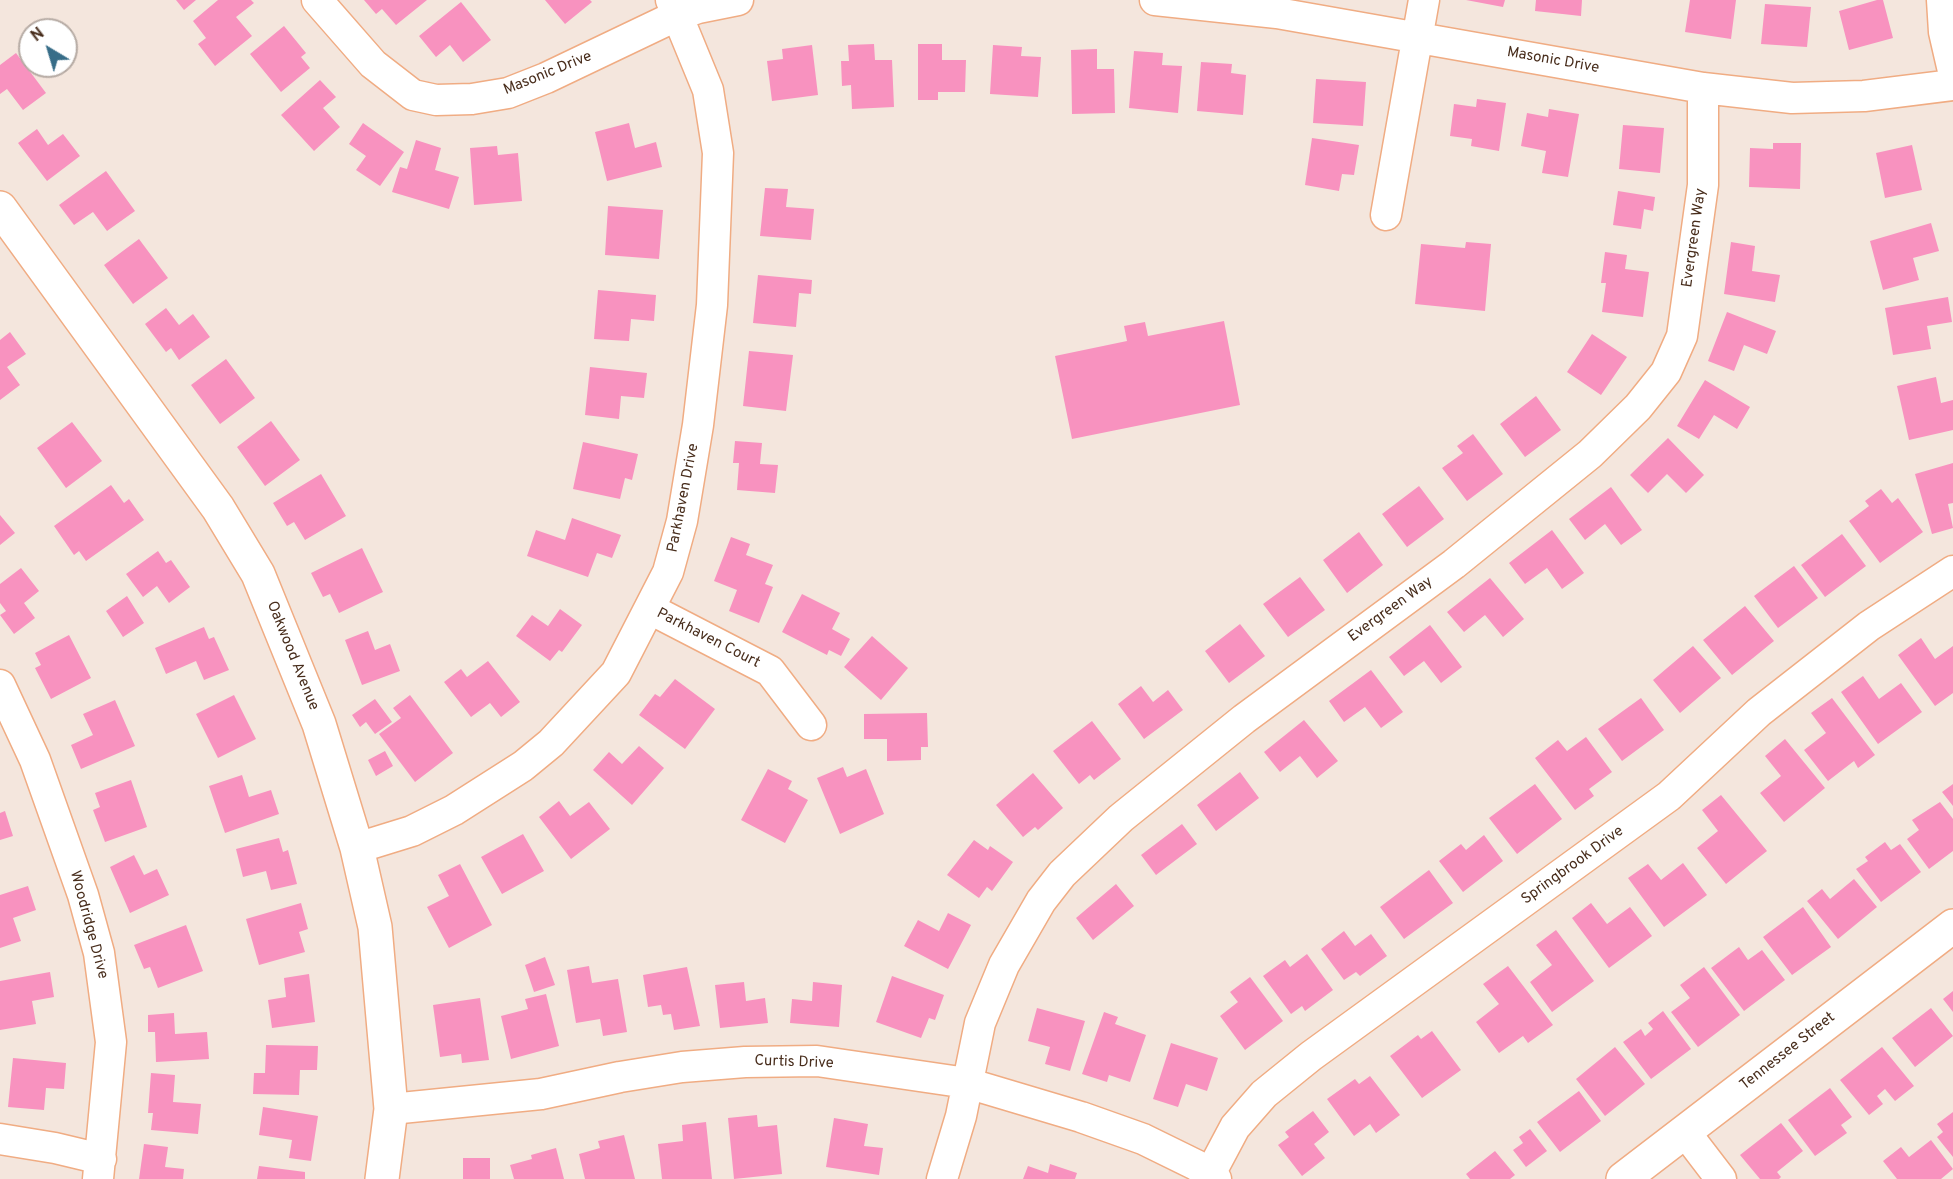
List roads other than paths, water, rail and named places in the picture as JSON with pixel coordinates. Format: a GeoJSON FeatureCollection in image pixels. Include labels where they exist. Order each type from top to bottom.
{"type":"FeatureCollection","features":[{"type":"Feature","properties":{"kind":"main road","name":"Oakwood Avenue"},"geometry":{"type":"LineString","coordinates":[[0,208],[219,508],[258,574],[319,724],[357,848],[375,927],[391,1109],[382,1179]]}},
{"type":"Feature","properties":{"kind":"main road","name":"Tennessee Street"},"geometry":{"type":"LineString","coordinates":[[1623,1179],[1953,926]]}},
{"type":"Feature","properties":{"kind":"street","name":"Masonic Drive"},"geometry":{"type":"LineString","coordinates":[[317,0],[373,64],[413,94],[436,100],[472,99],[508,93],[546,78],[675,8],[698,8],[738,0]]}},
{"type":"Feature","properties":{"kind":"street","name":"Masonic Drive"},"geometry":{"type":"LineString","coordinates":[[1155,0],[1277,13],[1704,88],[1792,98],[1864,96],[1953,85]]}},
{"type":"Feature","properties":{"kind":"street"},"geometry":{"type":"LineString","coordinates":[[1386,215],[1424,0]]}},
{"type":"Feature","properties":{"kind":"street"},"geometry":{"type":"LineString","coordinates":[[1942,0],[1944,32],[1953,71]]}},
{"type":"Feature","properties":{"kind":"street","name":"Parkhaven Drive"},"geometry":{"type":"LineString","coordinates":[[357,848],[412,831],[453,810],[523,766],[551,743],[616,673],[668,572],[682,521],[700,404],[717,233],[718,153],[708,90],[675,8]]}},
{"type":"Feature","properties":{"kind":"street","name":"Evergreen Way"},"geometry":{"type":"LineString","coordinates":[[942,1179],[980,1023],[1004,965],[1041,901],[1062,874],[1121,818],[1244,719],[1454,564],[1590,454],[1638,407],[1666,372],[1682,336],[1703,185],[1704,88]]}},
{"type":"Feature","properties":{"kind":"street","name":"Springbrook Drive"},"geometry":{"type":"LineString","coordinates":[[1213,1177],[1235,1127],[1264,1094],[1311,1056],[1669,796],[1759,712],[1869,626],[1953,571]]}},
{"type":"Feature","properties":{"kind":"street","name":"Parkhaven Court"},"geometry":{"type":"LineString","coordinates":[[650,609],[770,671],[811,725]]}},
{"type":"Feature","properties":{"kind":"street","name":"Woodridge Drive"},"geometry":{"type":"LineString","coordinates":[[0,685],[35,760],[82,895],[99,953],[111,1042],[99,1169]]}},
{"type":"Feature","properties":{"kind":"street","name":"Curtis Drive"},"geometry":{"type":"LineString","coordinates":[[391,1109],[541,1094],[682,1067],[745,1062],[817,1061],[967,1083],[1081,1117],[1143,1139],[1196,1165],[1213,1177]]}},
{"type":"Feature","properties":{"kind":"street"},"geometry":{"type":"LineString","coordinates":[[1685,1132],[1721,1179]]}},
{"type":"Feature","properties":{"kind":"street"},"geometry":{"type":"LineString","coordinates":[[0,1139],[55,1148],[99,1169]]}}]}
